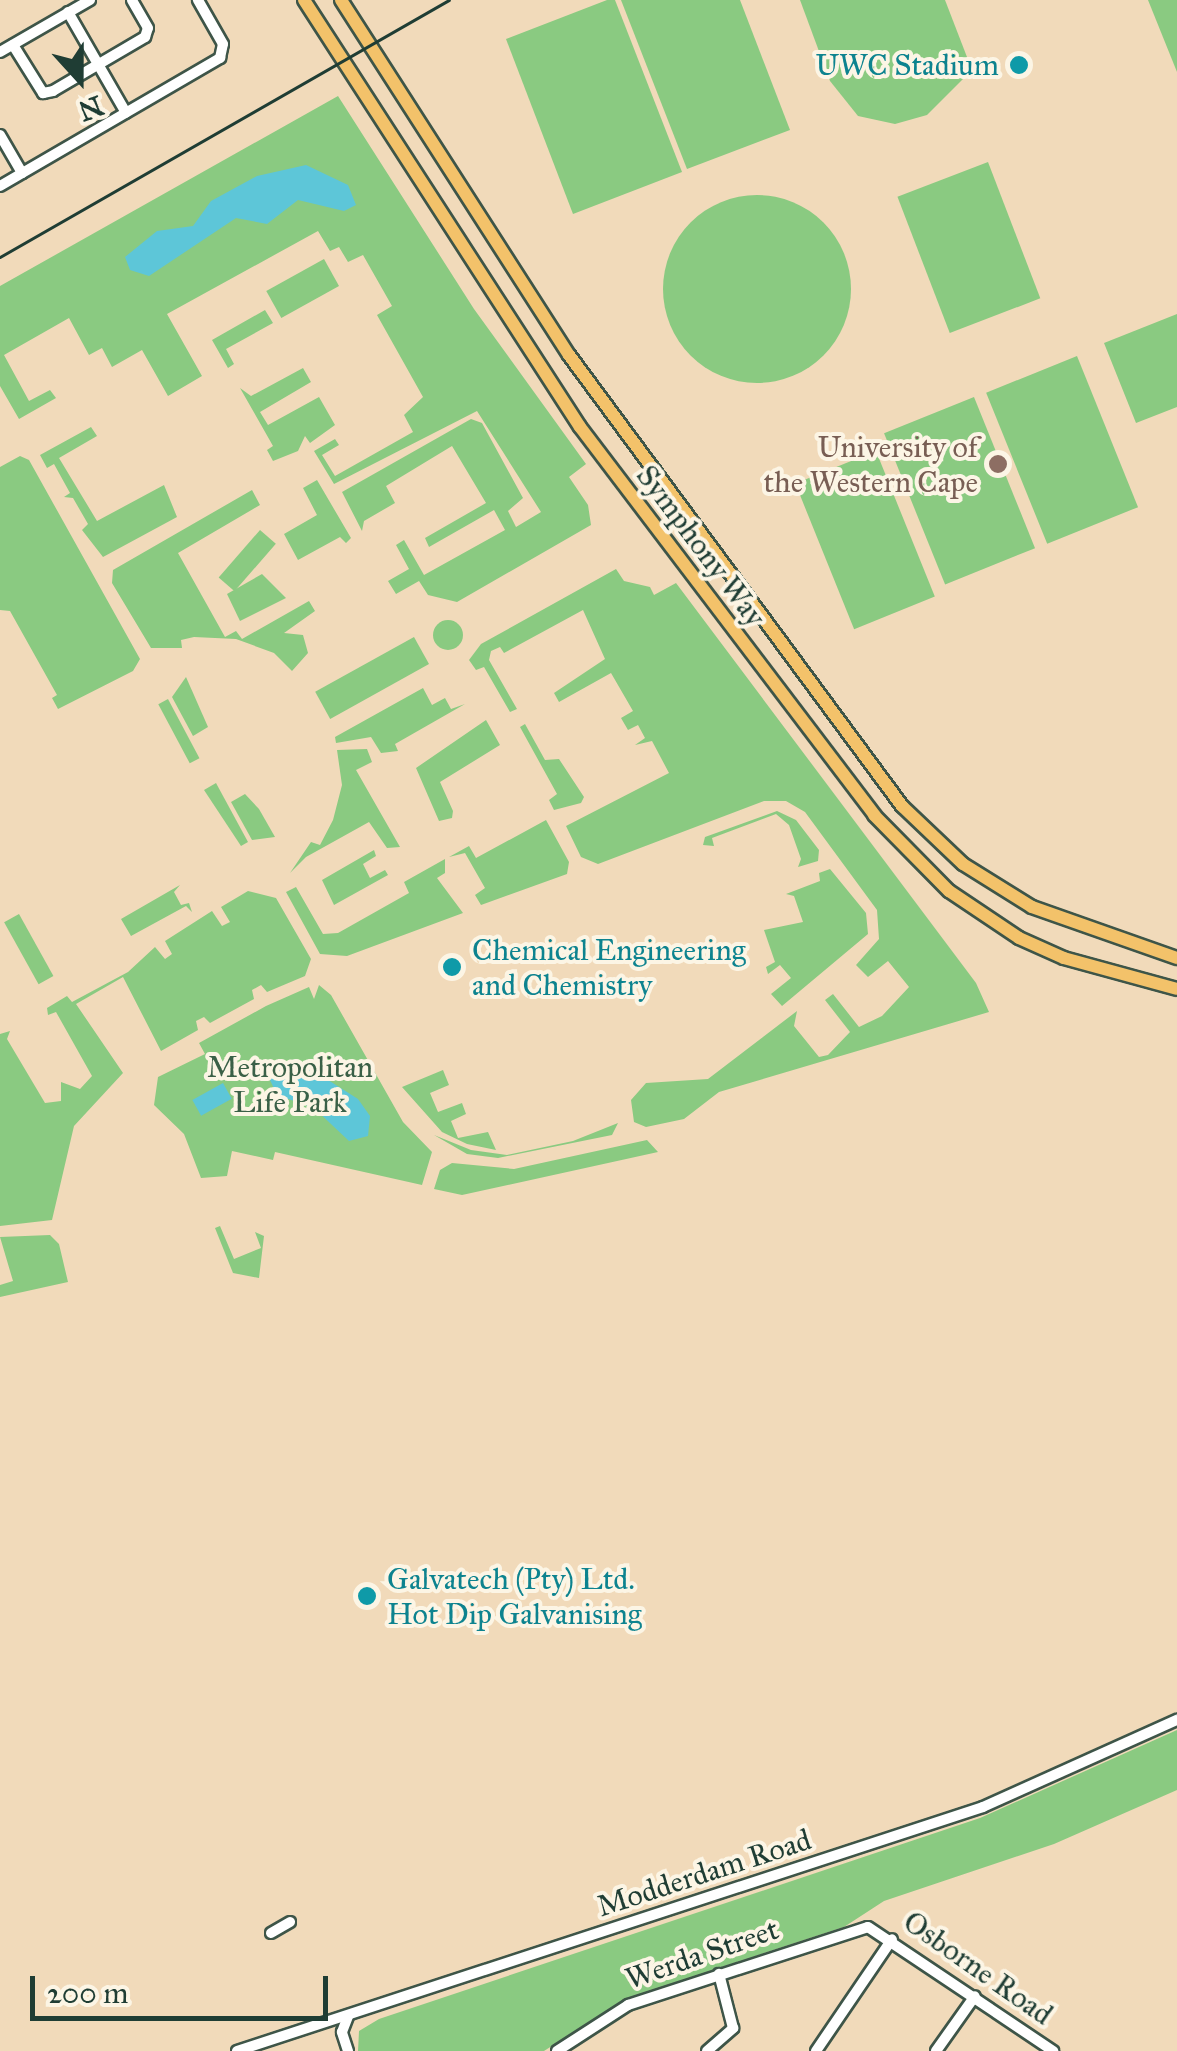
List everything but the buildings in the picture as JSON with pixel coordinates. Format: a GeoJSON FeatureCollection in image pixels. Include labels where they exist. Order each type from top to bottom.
{"type":"FeatureCollection","features":[{"type":"Feature","properties":{"kind":"main road","name":"Symphony Way"},"geometry":{"type":"LineString","coordinates":[[304,0],[571,415],[874,815],[949,890],[1019,938],[1064,958],[1177,989]]}},
{"type":"Feature","properties":{"kind":"main road","name":"Symphony Way"},"geometry":{"type":"LineString","coordinates":[[341,0],[569,355],[902,806],[964,864],[1032,907],[1177,958]]}},
{"type":"Feature","properties":{"kind":"street"},"geometry":{"type":"LineString","coordinates":[[0,52],[90,0]]}},
{"type":"Feature","properties":{"kind":"street"},"geometry":{"type":"LineString","coordinates":[[13,44],[43,93],[148,32],[132,0]]}},
{"type":"Feature","properties":{"kind":"street"},"geometry":{"type":"LineString","coordinates":[[0,186],[222,55],[224,44],[198,0]]}},
{"type":"Feature","properties":{"kind":"street"},"geometry":{"type":"LineString","coordinates":[[68,12],[126,113]]}},
{"type":"Feature","properties":{"kind":"street"},"geometry":{"type":"LineString","coordinates":[[0,135],[22,173]]}},
{"type":"Feature","properties":{"kind":"street","name":"Modderdam Road"},"geometry":{"type":"LineString","coordinates":[[237,2051],[983,1807],[1177,1720]]}},
{"type":"Feature","properties":{"kind":"street"},"geometry":{"type":"LineString","coordinates":[[271,1933],[290,1922]]}},
{"type":"Feature","properties":{"kind":"street","name":"Osborne Road"},"geometry":{"type":"LineString","coordinates":[[874,1927],[1053,2051]]}},
{"type":"Feature","properties":{"kind":"street","name":"Werda Street"},"geometry":{"type":"LineString","coordinates":[[557,2051],[628,2005],[874,1927]]}},
{"type":"Feature","properties":{"kind":"street"},"geometry":{"type":"LineString","coordinates":[[816,2051],[892,1940]]}},
{"type":"Feature","properties":{"kind":"street"},"geometry":{"type":"LineString","coordinates":[[707,2051],[733,2028],[719,1974]]}},
{"type":"Feature","properties":{"kind":"street"},"geometry":{"type":"LineString","coordinates":[[936,2051],[975,1996]]}},
{"type":"Feature","properties":{"kind":"street"},"geometry":{"type":"LineString","coordinates":[[348,2016],[342,2032],[348,2051]]}},
{"type":"Feature","properties":{"kind":"street"},"geometry":{"type":"LineString","coordinates":[[327,2023],[342,2032]]}},
{"type":"Feature","properties":{"kind":"green space"},"geometry":{"type":"Polygon","coordinates":[[[615,0],[682,172],[573,214],[506,39],[615,0]]]}},
{"type":"Feature","properties":{"kind":"green space"},"geometry":{"type":"Polygon","coordinates":[[[621,0],[740,0],[790,130],[687,169],[621,0]]]}},
{"type":"Feature","properties":{"kind":"green space"},"geometry":{"type":"Polygon","coordinates":[[[800,0],[945,0],[972,70],[927,115],[895,124],[858,116],[830,81],[800,0]]]}},
{"type":"Feature","properties":{"kind":"green space"},"geometry":{"type":"Polygon","coordinates":[[[1148,0],[1177,0],[1177,72],[1148,0]]]}},
{"type":"Feature","properties":{"kind":"green space"},"geometry":{"type":"Polygon","coordinates":[[[338,96],[474,309],[586,464],[569,477],[588,505],[591,525],[457,602],[428,595],[419,581],[396,594],[388,581],[409,569],[396,545],[404,540],[424,575],[505,530],[494,510],[429,547],[425,538],[486,503],[452,446],[386,486],[395,503],[364,521],[362,531],[342,492],[471,419],[482,423],[523,498],[508,511],[516,527],[541,512],[477,411],[334,484],[314,451],[335,439],[339,445],[322,455],[335,476],[413,432],[404,415],[423,397],[377,315],[392,306],[363,255],[348,262],[339,247],[330,251],[318,231],[167,314],[202,376],[168,396],[142,350],[112,367],[102,348],[89,355],[69,318],[4,355],[29,401],[50,390],[56,398],[19,419],[0,386],[0,286],[338,96]]]}},
{"type":"Feature","properties":{"kind":"green space"},"geometry":{"type":"Polygon","coordinates":[[[988,162],[1040,298],[950,333],[897,197],[988,162]]]}},
{"type":"Feature","properties":{"kind":"green space"},"geometry":{"type":"Polygon","coordinates":[[[757,195],[793,202],[824,222],[844,253],[851,289],[844,325],[824,356],[793,376],[757,383],[721,376],[690,356],[670,325],[663,289],[670,253],[690,222],[721,202],[757,195]]]}},
{"type":"Feature","properties":{"kind":"green space"},"geometry":{"type":"Polygon","coordinates":[[[324,259],[339,286],[281,318],[266,291],[324,259]]]}},
{"type":"Feature","properties":{"kind":"green space"},"geometry":{"type":"Polygon","coordinates":[[[265,310],[273,323],[226,349],[234,364],[228,368],[212,340],[265,310]]]}},
{"type":"Feature","properties":{"kind":"green space"},"geometry":{"type":"Polygon","coordinates":[[[1177,314],[1177,407],[1136,423],[1104,343],[1177,314]]]}},
{"type":"Feature","properties":{"kind":"green space"},"geometry":{"type":"Polygon","coordinates":[[[1077,356],[1138,507],[1047,544],[986,393],[1077,356]]]}},
{"type":"Feature","properties":{"kind":"green space"},"geometry":{"type":"Polygon","coordinates":[[[303,368],[311,382],[260,412],[268,425],[319,397],[335,425],[310,443],[305,436],[298,451],[273,461],[267,450],[273,446],[240,388],[251,396],[303,368]]]}},
{"type":"Feature","properties":{"kind":"green space"},"geometry":{"type":"Polygon","coordinates":[[[974,397],[1035,548],[945,584],[884,433],[974,397]]]}},
{"type":"Feature","properties":{"kind":"green space"},"geometry":{"type":"Polygon","coordinates":[[[91,427],[97,436],[59,458],[97,521],[164,485],[177,517],[103,557],[82,530],[88,524],[73,498],[64,497],[70,493],[54,464],[47,468],[40,455],[91,427]]]}},
{"type":"Feature","properties":{"kind":"green space"},"geometry":{"type":"Polygon","coordinates":[[[876,451],[935,597],[854,629],[795,484],[876,451]]]}},
{"type":"Feature","properties":{"kind":"green space"},"geometry":{"type":"Polygon","coordinates":[[[20,456],[29,460],[140,659],[133,671],[58,709],[52,698],[57,695],[10,611],[0,610],[0,467],[20,456]]]}},
{"type":"Feature","properties":{"kind":"green space"},"geometry":{"type":"Polygon","coordinates":[[[317,480],[351,538],[346,543],[340,537],[298,560],[284,534],[317,515],[303,488],[317,480]]]}},
{"type":"Feature","properties":{"kind":"green space"},"geometry":{"type":"Polygon","coordinates":[[[252,490],[260,505],[178,553],[225,637],[236,631],[242,639],[309,601],[315,611],[284,633],[303,635],[308,653],[292,671],[274,653],[236,639],[194,637],[181,640],[182,648],[151,648],[112,583],[113,570],[252,490]]]}},
{"type":"Feature","properties":{"kind":"green space"},"geometry":{"type":"Polygon","coordinates":[[[260,530],[276,544],[235,591],[219,578],[260,530]]]}},
{"type":"Feature","properties":{"kind":"green space"},"geometry":{"type":"Polygon","coordinates":[[[616,569],[624,581],[650,587],[654,595],[676,583],[976,983],[989,1012],[719,1092],[684,1119],[646,1127],[634,1122],[631,1100],[646,1083],[708,1079],[797,1011],[794,1026],[819,1057],[828,1055],[850,1032],[825,1000],[833,994],[859,1027],[882,1016],[909,987],[888,961],[868,977],[856,965],[879,939],[877,910],[805,812],[786,801],[764,801],[598,864],[581,857],[566,826],[669,773],[652,741],[635,745],[645,738],[638,725],[628,730],[621,718],[633,711],[611,673],[559,702],[554,693],[605,659],[583,610],[504,653],[500,647],[491,651],[489,660],[517,709],[510,712],[484,667],[476,670],[469,660],[481,644],[616,569]]]}},
{"type":"Feature","properties":{"kind":"green space"},"geometry":{"type":"Polygon","coordinates":[[[262,574],[286,598],[240,621],[227,594],[262,574]]]}},
{"type":"Feature","properties":{"kind":"green space"},"geometry":{"type":"Polygon","coordinates":[[[448,620],[459,624],[463,635],[459,646],[448,650],[437,646],[433,635],[437,624],[448,620]]]}},
{"type":"Feature","properties":{"kind":"green space"},"geometry":{"type":"Polygon","coordinates":[[[414,637],[429,664],[330,719],[315,692],[414,637]]]}},
{"type":"Feature","properties":{"kind":"green space"},"geometry":{"type":"Polygon","coordinates":[[[186,677],[208,727],[193,736],[172,697],[186,677]]]}},
{"type":"Feature","properties":{"kind":"green space"},"geometry":{"type":"Polygon","coordinates":[[[423,688],[432,705],[445,698],[451,709],[465,704],[395,744],[398,751],[381,753],[371,737],[336,743],[335,737],[423,688]]]}},
{"type":"Feature","properties":{"kind":"green space"},"geometry":{"type":"Polygon","coordinates":[[[168,699],[199,758],[190,763],[158,704],[168,699]]]}},
{"type":"Feature","properties":{"kind":"green space"},"geometry":{"type":"Polygon","coordinates":[[[486,720],[500,745],[440,782],[453,811],[452,818],[439,821],[416,768],[486,720]]]}},
{"type":"Feature","properties":{"kind":"green space"},"geometry":{"type":"Polygon","coordinates":[[[525,724],[545,760],[559,759],[584,797],[581,803],[554,810],[549,800],[557,794],[520,727],[525,724]]]}},
{"type":"Feature","properties":{"kind":"green space"},"geometry":{"type":"Polygon","coordinates":[[[367,749],[372,762],[356,770],[400,847],[387,848],[369,822],[306,857],[290,873],[311,842],[320,845],[333,820],[342,785],[337,750],[367,749]]]}},
{"type":"Feature","properties":{"kind":"green space"},"geometry":{"type":"Polygon","coordinates":[[[216,783],[248,842],[241,846],[204,790],[216,783]]]}},
{"type":"Feature","properties":{"kind":"green space"},"geometry":{"type":"Polygon","coordinates":[[[245,794],[275,837],[252,840],[231,802],[245,794]]]}},
{"type":"Feature","properties":{"kind":"green space"},"geometry":{"type":"Polygon","coordinates":[[[777,811],[796,820],[819,850],[818,861],[798,867],[801,859],[789,825],[776,814],[712,838],[714,846],[703,845],[705,837],[777,811]]]}},
{"type":"Feature","properties":{"kind":"green space"},"geometry":{"type":"Polygon","coordinates":[[[546,820],[569,862],[567,874],[481,905],[475,895],[485,888],[465,853],[449,857],[469,846],[476,858],[546,820]]]}},
{"type":"Feature","properties":{"kind":"green space"},"geometry":{"type":"Polygon","coordinates":[[[374,850],[376,856],[363,864],[370,878],[385,870],[388,875],[334,905],[322,880],[374,850]]]}},
{"type":"Feature","properties":{"kind":"green space"},"geometry":{"type":"Polygon","coordinates":[[[445,859],[445,873],[437,878],[463,913],[347,956],[320,954],[286,892],[296,887],[323,934],[338,933],[409,893],[404,882],[445,859]]]}},
{"type":"Feature","properties":{"kind":"green space"},"geometry":{"type":"Polygon","coordinates":[[[830,869],[866,913],[868,934],[782,1006],[771,994],[791,978],[780,965],[768,974],[766,967],[775,962],[764,930],[803,922],[794,896],[786,894],[820,881],[819,873],[830,869]]]}},
{"type":"Feature","properties":{"kind":"green space"},"geometry":{"type":"Polygon","coordinates":[[[180,885],[174,892],[181,905],[189,903],[192,912],[186,906],[131,936],[121,919],[180,885]]]}},
{"type":"Feature","properties":{"kind":"green space"},"geometry":{"type":"Polygon","coordinates":[[[248,891],[276,898],[311,959],[305,976],[267,992],[261,985],[252,990],[254,999],[210,1023],[204,1017],[196,1021],[198,1030],[161,1051],[123,977],[76,1004],[123,1073],[74,1126],[52,1220],[0,1226],[0,1034],[10,1031],[7,1039],[45,1103],[61,1101],[61,1082],[80,1089],[92,1076],[56,1012],[48,1015],[47,1008],[67,996],[72,1002],[128,972],[155,947],[165,959],[172,954],[165,941],[212,911],[222,926],[230,922],[221,907],[248,891]]]}},
{"type":"Feature","properties":{"kind":"green space"},"geometry":{"type":"Polygon","coordinates":[[[19,914],[53,976],[39,984],[4,922],[19,914]]]}},
{"type":"Feature","properties":{"kind":"green space","name":"Metropolitan Life Park"},"geometry":{"type":"Polygon","coordinates":[[[319,985],[331,995],[403,1122],[432,1152],[422,1185],[275,1152],[273,1160],[232,1151],[227,1176],[201,1178],[184,1134],[154,1105],[158,1077],[205,1054],[199,1043],[266,1006],[309,987],[314,999],[319,985]]]}},
{"type":"Feature","properties":{"kind":"green space"},"geometry":{"type":"Polygon","coordinates":[[[443,1070],[449,1085],[430,1093],[438,1112],[462,1103],[466,1114],[451,1121],[458,1138],[488,1132],[496,1150],[467,1144],[442,1132],[402,1087],[443,1070]]]}},
{"type":"Feature","properties":{"kind":"green space"},"geometry":{"type":"Polygon","coordinates":[[[618,1123],[612,1135],[498,1158],[467,1154],[434,1135],[471,1150],[507,1155],[573,1141],[618,1123]]]}},
{"type":"Feature","properties":{"kind":"green space"},"geometry":{"type":"Polygon","coordinates":[[[647,1140],[658,1152],[462,1195],[434,1189],[440,1170],[452,1163],[514,1169],[647,1140]]]}},
{"type":"Feature","properties":{"kind":"green space"},"geometry":{"type":"Polygon","coordinates":[[[220,1226],[234,1259],[261,1248],[255,1232],[264,1236],[259,1278],[233,1273],[215,1228],[220,1226]]]}},
{"type":"Feature","properties":{"kind":"green space"},"geometry":{"type":"Polygon","coordinates":[[[50,1235],[59,1244],[68,1282],[0,1297],[0,1285],[13,1281],[0,1237],[50,1235]]]}},
{"type":"Feature","properties":{"kind":"green space"},"geometry":{"type":"Polygon","coordinates":[[[1177,1730],[1177,1790],[1054,1844],[884,1901],[844,1927],[627,1998],[544,2051],[358,2051],[359,2031],[379,2019],[980,1818],[1177,1730]]]}},
{"type":"Feature","properties":{"kind":"water"},"geometry":{"type":"Polygon","coordinates":[[[306,165],[348,185],[356,205],[344,211],[298,200],[267,224],[236,218],[149,276],[130,270],[125,257],[157,231],[193,226],[211,201],[257,176],[306,165]]]}},
{"type":"Feature","properties":{"kind":"water"},"geometry":{"type":"Polygon","coordinates":[[[295,1059],[358,1099],[370,1116],[368,1136],[349,1141],[314,1108],[277,1095],[270,1080],[275,1070],[295,1059]]]}},
{"type":"Feature","properties":{"kind":"water"},"geometry":{"type":"Polygon","coordinates":[[[223,1083],[232,1099],[201,1116],[192,1100],[223,1083]]]}},
{"type":"Feature","properties":{"kind":"railway"},"geometry":{"type":"LineString","coordinates":[[0,257],[449,0]]}},
{"type":"Feature","properties":{"kind":"place","name":"UWC Stadium"},"geometry":{"type":"Point","coordinates":[1019,65]}},
{"type":"Feature","properties":{"kind":"place","name":"University of the Western Cape"},"geometry":{"type":"Point","coordinates":[998,464]}},
{"type":"Feature","properties":{"kind":"place","name":"Chemical Engineering and Chemistry"},"geometry":{"type":"Point","coordinates":[452,967]}},
{"type":"Feature","properties":{"kind":"place","name":"Galvatech (Pty) Ltd. Hot Dip Galvanising"},"geometry":{"type":"Point","coordinates":[367,1596]}}]}
